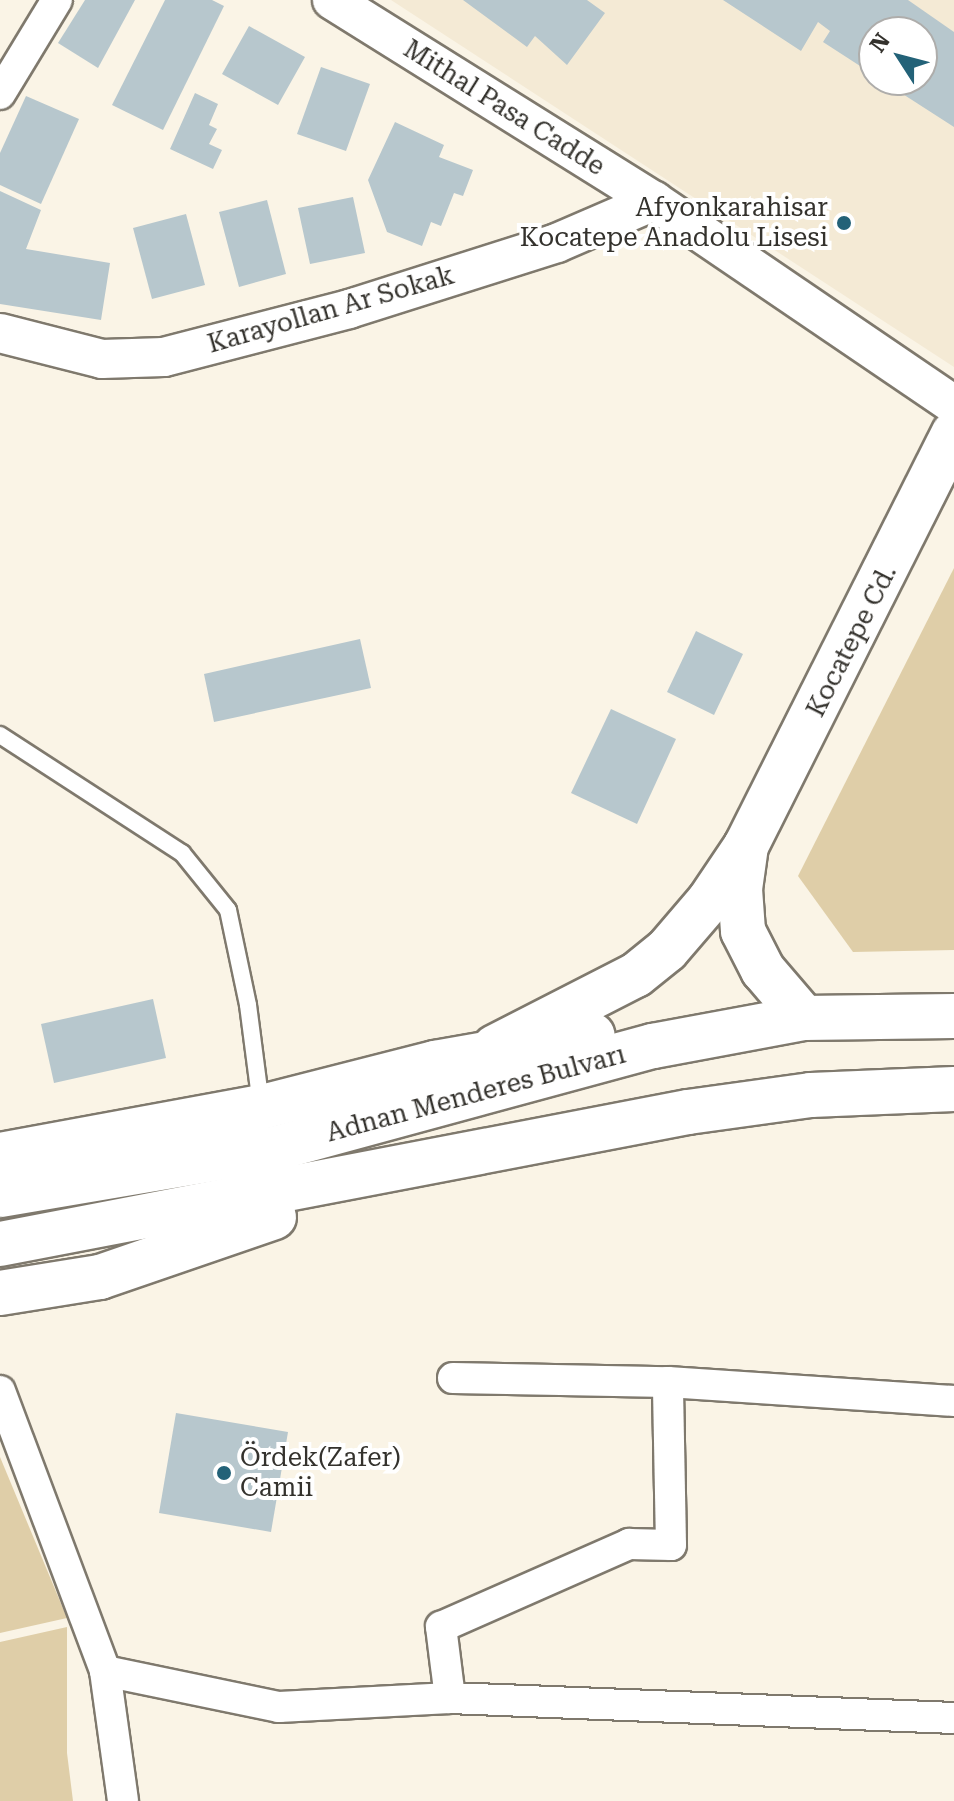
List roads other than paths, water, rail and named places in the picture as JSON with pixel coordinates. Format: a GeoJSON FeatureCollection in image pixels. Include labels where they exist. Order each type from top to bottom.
{"type":"FeatureCollection","features":[{"type":"Feature","properties":{"kind":"main road","name":"Kocatepe Cd."},"geometry":{"type":"LineString","coordinates":[[480,1055],[636,975],[700,911],[746,846],[954,433]]}},
{"type":"Feature","properties":{"kind":"main road","name":"Kocatepe Cd."},"geometry":{"type":"LineString","coordinates":[[746,846],[740,889],[743,931],[763,970],[804,1018]]}},
{"type":"Feature","properties":{"kind":"main road","name":"Adnan Menderes Bulvarı"},"geometry":{"type":"LineString","coordinates":[[0,1195],[277,1148],[653,1046],[804,1018],[954,1016]]}},
{"type":"Feature","properties":{"kind":"main road"},"geometry":{"type":"LineString","coordinates":[[0,1155],[262,1107],[480,1055],[662,1022],[717,1035]]}},
{"type":"Feature","properties":{"kind":"main road","name":"Adnan Menderes Bulvarı"},"geometry":{"type":"LineString","coordinates":[[0,1244],[416,1168],[688,1112],[811,1095],[954,1089]]}},
{"type":"Feature","properties":{"kind":"main road"},"geometry":{"type":"LineString","coordinates":[[0,1293],[100,1277],[416,1168]]}},
{"type":"Feature","properties":{"kind":"street"},"geometry":{"type":"LineString","coordinates":[[0,94],[57,0]]}},
{"type":"Feature","properties":{"kind":"street","name":"Mithal Pasa Cadde"},"geometry":{"type":"LineString","coordinates":[[332,0],[654,201],[954,405]]}},
{"type":"Feature","properties":{"kind":"street","name":"Karayollan Ar Sokak"},"geometry":{"type":"LineString","coordinates":[[0,333],[102,359],[164,357],[408,290],[557,243],[654,201]]}},
{"type":"Feature","properties":{"kind":"street"},"geometry":{"type":"LineString","coordinates":[[453,1378],[668,1382],[954,1401]]}},
{"type":"Feature","properties":{"kind":"street"},"geometry":{"type":"LineString","coordinates":[[450,1698],[441,1627],[629,1544],[671,1545],[668,1382]]}},
{"type":"Feature","properties":{"kind":"street"},"geometry":{"type":"LineString","coordinates":[[0,1391],[105,1671],[123,1801]]}},
{"type":"Feature","properties":{"kind":"street"},"geometry":{"type":"LineString","coordinates":[[105,1671],[279,1707],[450,1698],[954,1718]]}},
{"type":"Feature","properties":{"kind":"lane"},"geometry":{"type":"LineString","coordinates":[[0,735],[182,853],[228,910],[248,1005],[262,1107]]}},
{"type":"Feature","properties":{"kind":"place","name":"Afyonkarahisar Kocatepe Anadolu Lisesi"},"geometry":{"type":"Point","coordinates":[844,223]}},
{"type":"Feature","properties":{"kind":"place","name":"Ördek(Zafer) Camii"},"geometry":{"type":"Point","coordinates":[224,1473]}}]}
